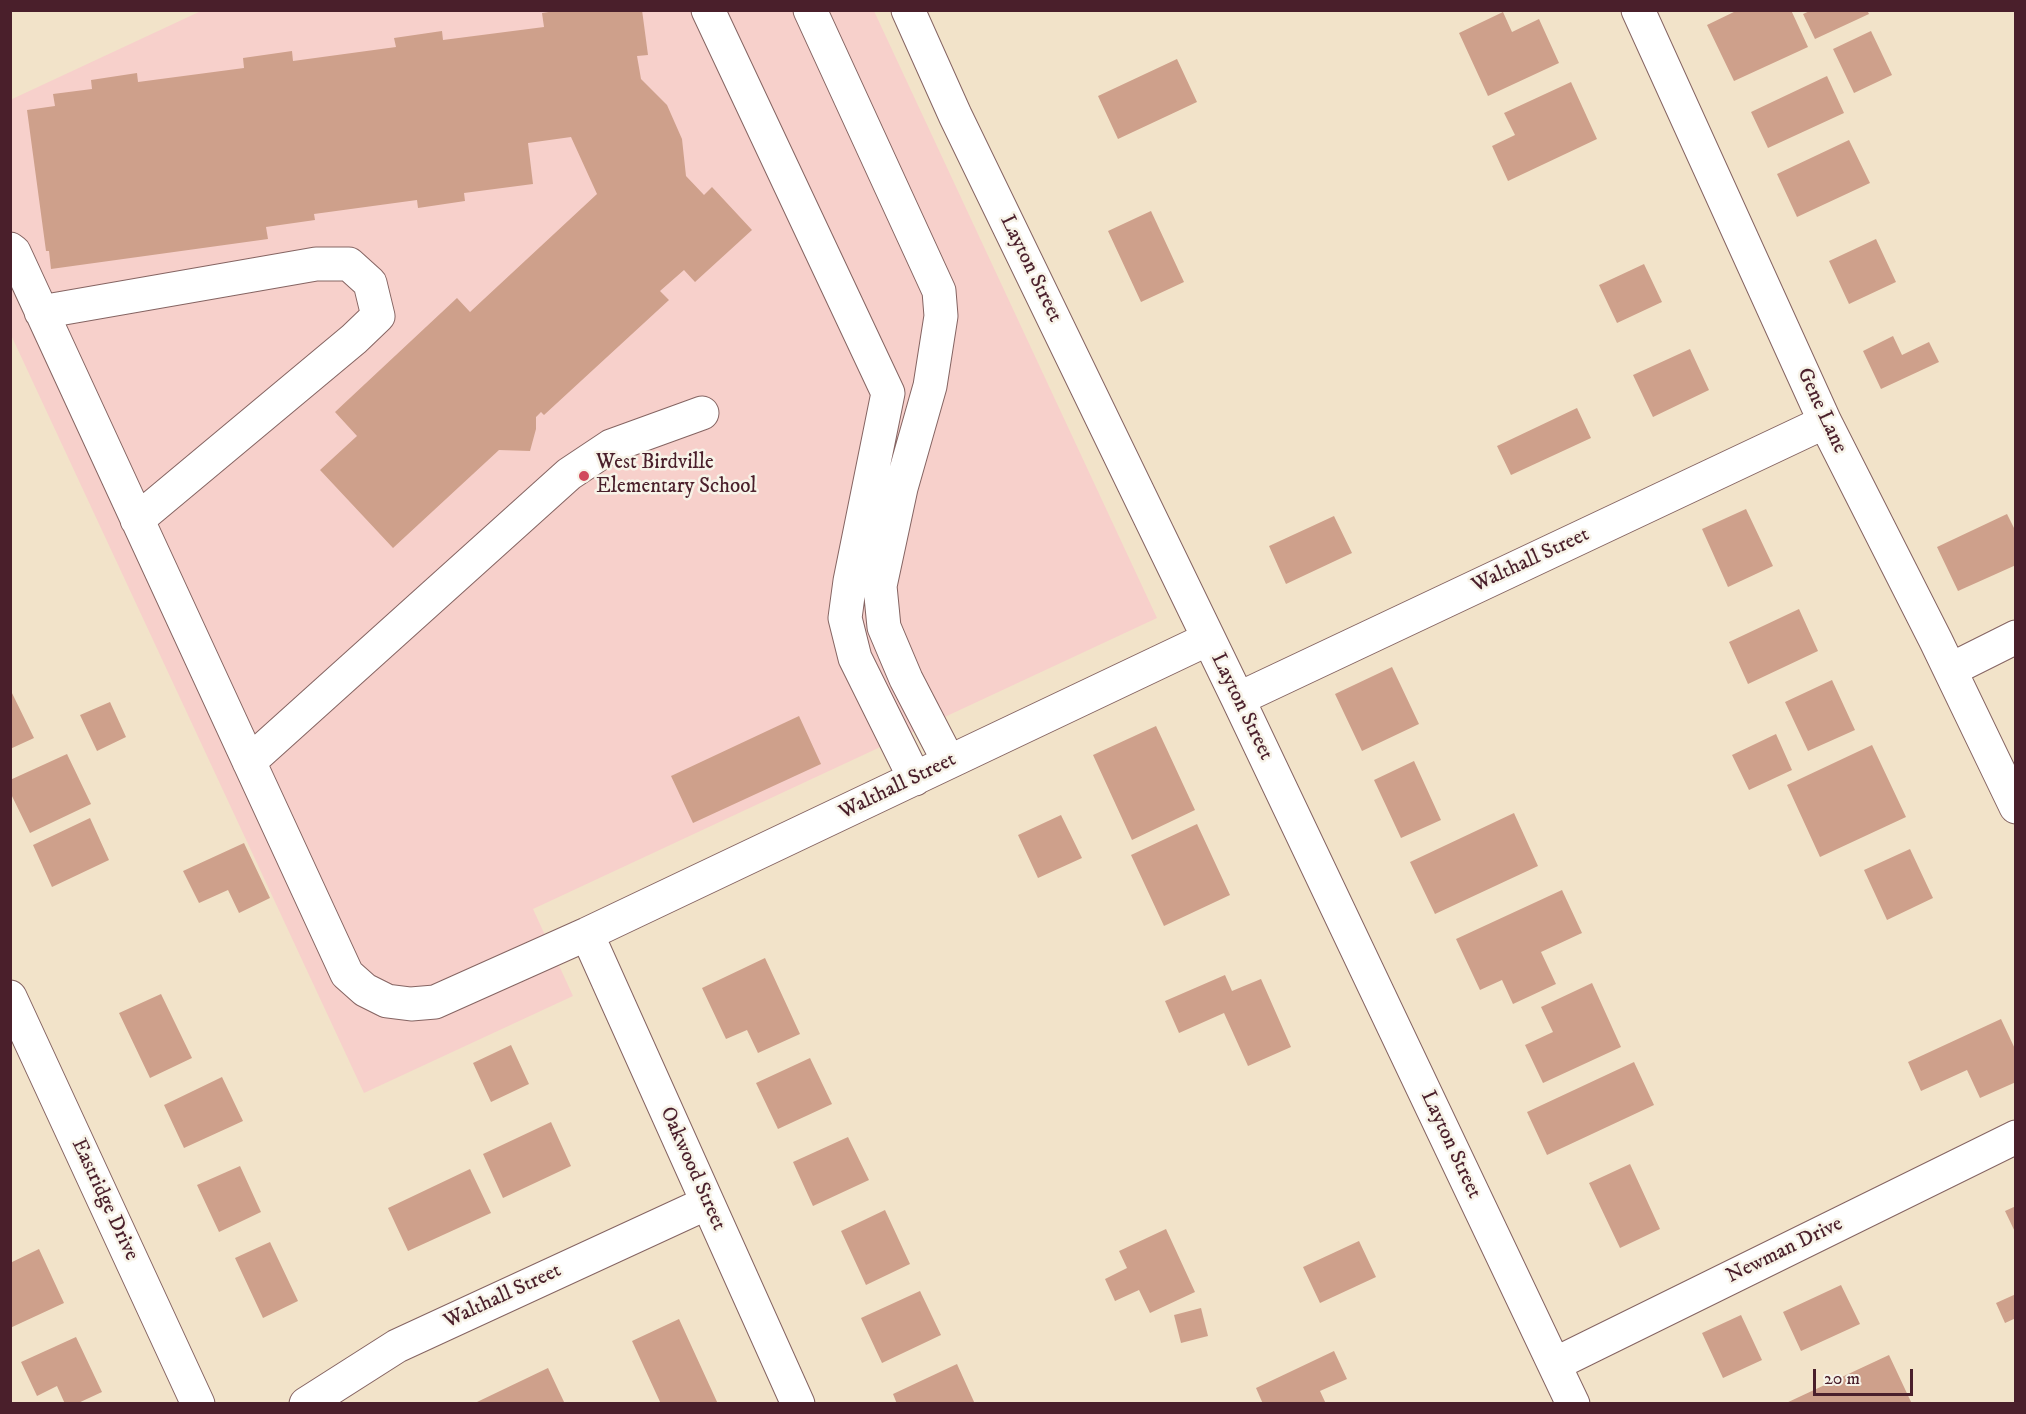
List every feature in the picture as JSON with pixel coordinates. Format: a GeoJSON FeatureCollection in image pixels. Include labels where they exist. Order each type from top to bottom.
{"type":"FeatureCollection","features":[{"type":"Feature","properties":{"kind":"street"},"geometry":{"type":"LineString","coordinates":[[708,10],[888,393],[850,581],[845,618],[855,658],[915,779]]}},
{"type":"Feature","properties":{"kind":"street"},"geometry":{"type":"LineString","coordinates":[[810,10],[939,291],[941,315],[930,386],[901,488],[880,586],[884,627],[906,679],[949,762]]}},
{"type":"Feature","properties":{"kind":"street","name":"Layton Street"},"geometry":{"type":"LineString","coordinates":[[908,10],[955,115],[1238,699],[1573,1404]]}},
{"type":"Feature","properties":{"kind":"street","name":"Gene Lane"},"geometry":{"type":"LineString","coordinates":[[1638,10],[1825,422],[2016,807]]}},
{"type":"Feature","properties":{"kind":"street","name":"Walthall Street"},"geometry":{"type":"LineString","coordinates":[[10,249],[14,252],[347,974],[365,990],[387,1001],[411,1004],[435,1002],[587,934],[1208,639]]}},
{"type":"Feature","properties":{"kind":"street"},"geometry":{"type":"LineString","coordinates":[[41,312],[316,264],[349,264],[370,283],[378,316],[354,339],[138,520]]}},
{"type":"Feature","properties":{"kind":"street"},"geometry":{"type":"LineString","coordinates":[[249,762],[568,474],[611,446],[702,413]]}},
{"type":"Feature","properties":{"kind":"street","name":"Walthall Street"},"geometry":{"type":"LineString","coordinates":[[1238,699],[1825,422]]}},
{"type":"Feature","properties":{"kind":"street"},"geometry":{"type":"LineString","coordinates":[[1950,670],[2016,637]]}},
{"type":"Feature","properties":{"kind":"street","name":"Oakwood Street"},"geometry":{"type":"LineString","coordinates":[[587,934],[798,1404]]}},
{"type":"Feature","properties":{"kind":"street","name":"Eastridge Drive"},"geometry":{"type":"LineString","coordinates":[[10,997],[198,1404]]}},
{"type":"Feature","properties":{"kind":"street","name":"Newman Drive"},"geometry":{"type":"LineString","coordinates":[[1555,1364],[2016,1137]]}},
{"type":"Feature","properties":{"kind":"street","name":"Walthall Street"},"geometry":{"type":"LineString","coordinates":[[306,1404],[397,1346],[707,1203]]}},
{"type":"Feature","properties":{"kind":"shaded area","name":"West Birdville Elementary School"},"geometry":{"type":"Polygon","coordinates":[[[201,11],[874,11],[1157,618],[533,909],[573,996],[364,1093],[11,335],[10,100],[201,11]]]}},
{"type":"Feature","properties":{"kind":"building"},"geometry":{"type":"Polygon","coordinates":[[[562,10],[642,10],[648,55],[637,56],[641,79],[667,105],[682,139],[686,176],[704,195],[712,187],[752,230],[695,282],[684,270],[660,291],[669,300],[544,415],[541,412],[536,417],[536,429],[530,451],[499,450],[393,548],[320,470],[357,436],[335,412],[457,298],[470,312],[597,194],[571,137],[528,143],[533,184],[464,193],[465,201],[418,208],[417,200],[314,214],[315,220],[266,227],[268,239],[51,269],[49,251],[46,251],[27,110],[55,106],[53,94],[92,89],[91,80],[137,73],[138,82],[244,68],[243,58],[292,51],[293,61],[396,47],[394,38],[442,31],[443,40],[544,27],[542,13],[562,10]]]}},
{"type":"Feature","properties":{"kind":"building"},"geometry":{"type":"Polygon","coordinates":[[[1738,10],[1791,10],[1808,47],[1734,81],[1707,25],[1738,10]]]}},
{"type":"Feature","properties":{"kind":"building"},"geometry":{"type":"Polygon","coordinates":[[[1812,10],[1867,10],[1869,14],[1815,39],[1803,14],[1812,10]]]}},
{"type":"Feature","properties":{"kind":"building"},"geometry":{"type":"Polygon","coordinates":[[[1503,12],[1512,32],[1539,19],[1559,63],[1488,96],[1459,33],[1503,12]]]}},
{"type":"Feature","properties":{"kind":"building"},"geometry":{"type":"Polygon","coordinates":[[[1871,31],[1892,75],[1854,93],[1833,49],[1871,31]]]}},
{"type":"Feature","properties":{"kind":"building"},"geometry":{"type":"Polygon","coordinates":[[[1177,59],[1197,102],[1118,139],[1098,96],[1177,59]]]}},
{"type":"Feature","properties":{"kind":"building"},"geometry":{"type":"Polygon","coordinates":[[[1827,76],[1844,113],[1768,148],[1751,112],[1827,76]]]}},
{"type":"Feature","properties":{"kind":"building"},"geometry":{"type":"Polygon","coordinates":[[[1571,82],[1597,139],[1508,181],[1492,146],[1515,135],[1504,113],[1571,82]]]}},
{"type":"Feature","properties":{"kind":"building"},"geometry":{"type":"Polygon","coordinates":[[[1849,140],[1870,183],[1797,217],[1777,174],[1849,140]]]}},
{"type":"Feature","properties":{"kind":"building"},"geometry":{"type":"Polygon","coordinates":[[[1151,211],[1184,282],[1141,302],[1108,231],[1151,211]]]}},
{"type":"Feature","properties":{"kind":"building"},"geometry":{"type":"Polygon","coordinates":[[[1876,239],[1896,282],[1849,304],[1829,261],[1876,239]]]}},
{"type":"Feature","properties":{"kind":"building"},"geometry":{"type":"Polygon","coordinates":[[[1644,264],[1662,302],[1617,323],[1599,285],[1644,264]]]}},
{"type":"Feature","properties":{"kind":"building"},"geometry":{"type":"Polygon","coordinates":[[[1893,336],[1902,355],[1929,342],[1939,362],[1881,389],[1863,351],[1893,336]]]}},
{"type":"Feature","properties":{"kind":"building"},"geometry":{"type":"Polygon","coordinates":[[[1690,349],[1709,390],[1653,417],[1633,375],[1690,349]]]}},
{"type":"Feature","properties":{"kind":"building"},"geometry":{"type":"Polygon","coordinates":[[[1577,408],[1591,438],[1511,475],[1497,446],[1577,408]]]}},
{"type":"Feature","properties":{"kind":"building"},"geometry":{"type":"Polygon","coordinates":[[[1746,509],[1773,566],[1728,587],[1702,529],[1746,509]]]}},
{"type":"Feature","properties":{"kind":"building"},"geometry":{"type":"Polygon","coordinates":[[[2007,514],[2016,532],[2016,565],[1958,591],[1937,547],[2007,514]]]}},
{"type":"Feature","properties":{"kind":"building"},"geometry":{"type":"Polygon","coordinates":[[[1334,516],[1352,553],[1286,584],[1269,546],[1334,516]]]}},
{"type":"Feature","properties":{"kind":"building"},"geometry":{"type":"Polygon","coordinates":[[[1799,609],[1818,651],[1748,684],[1729,642],[1799,609]]]}},
{"type":"Feature","properties":{"kind":"building"},"geometry":{"type":"Polygon","coordinates":[[[1392,667],[1419,724],[1362,751],[1335,694],[1392,667]]]}},
{"type":"Feature","properties":{"kind":"building"},"geometry":{"type":"Polygon","coordinates":[[[1832,680],[1855,730],[1808,751],[1785,702],[1832,680]]]}},
{"type":"Feature","properties":{"kind":"building"},"geometry":{"type":"Polygon","coordinates":[[[10,689],[34,738],[10,749],[10,689]]]}},
{"type":"Feature","properties":{"kind":"building"},"geometry":{"type":"Polygon","coordinates":[[[110,702],[126,737],[97,751],[80,715],[110,702]]]}},
{"type":"Feature","properties":{"kind":"building"},"geometry":{"type":"Polygon","coordinates":[[[799,716],[821,764],[693,823],[671,776],[799,716]]]}},
{"type":"Feature","properties":{"kind":"building"},"geometry":{"type":"Polygon","coordinates":[[[1156,726],[1195,810],[1132,840],[1093,755],[1156,726]]]}},
{"type":"Feature","properties":{"kind":"building"},"geometry":{"type":"Polygon","coordinates":[[[1776,734],[1792,770],[1749,790],[1732,755],[1776,734]]]}},
{"type":"Feature","properties":{"kind":"building"},"geometry":{"type":"Polygon","coordinates":[[[1872,745],[1906,817],[1820,857],[1787,785],[1872,745]]]}},
{"type":"Feature","properties":{"kind":"building"},"geometry":{"type":"Polygon","coordinates":[[[67,754],[91,804],[30,833],[10,792],[10,780],[67,754]]]}},
{"type":"Feature","properties":{"kind":"building"},"geometry":{"type":"Polygon","coordinates":[[[1414,761],[1441,820],[1401,838],[1374,780],[1414,761]]]}},
{"type":"Feature","properties":{"kind":"building"},"geometry":{"type":"Polygon","coordinates":[[[1514,813],[1538,866],[1435,914],[1410,862],[1514,813]]]}},
{"type":"Feature","properties":{"kind":"building"},"geometry":{"type":"Polygon","coordinates":[[[1061,815],[1082,858],[1038,878],[1018,835],[1061,815]]]}},
{"type":"Feature","properties":{"kind":"building"},"geometry":{"type":"Polygon","coordinates":[[[90,818],[109,860],[52,887],[33,845],[90,818]]]}},
{"type":"Feature","properties":{"kind":"building"},"geometry":{"type":"Polygon","coordinates":[[[1197,824],[1230,895],[1164,926],[1131,855],[1197,824]]]}},
{"type":"Feature","properties":{"kind":"building"},"geometry":{"type":"Polygon","coordinates":[[[244,843],[270,898],[239,913],[228,890],[199,903],[183,871],[244,843]]]}},
{"type":"Feature","properties":{"kind":"building"},"geometry":{"type":"Polygon","coordinates":[[[1910,849],[1933,898],[1887,920],[1864,870],[1910,849]]]}},
{"type":"Feature","properties":{"kind":"building"},"geometry":{"type":"Polygon","coordinates":[[[1562,890],[1582,933],[1541,952],[1556,984],[1513,1004],[1502,980],[1480,990],[1456,939],[1562,890]]]}},
{"type":"Feature","properties":{"kind":"building"},"geometry":{"type":"Polygon","coordinates":[[[765,958],[800,1034],[758,1053],[747,1030],[726,1039],[702,988],[765,958]]]}},
{"type":"Feature","properties":{"kind":"building"},"geometry":{"type":"Polygon","coordinates":[[[1225,975],[1232,991],[1261,979],[1291,1047],[1248,1066],[1224,1013],[1179,1033],[1165,1001],[1225,975]]]}},
{"type":"Feature","properties":{"kind":"building"},"geometry":{"type":"Polygon","coordinates":[[[1592,983],[1621,1047],[1543,1083],[1525,1045],[1553,1032],[1541,1007],[1592,983]]]}},
{"type":"Feature","properties":{"kind":"building"},"geometry":{"type":"Polygon","coordinates":[[[161,994],[192,1058],[150,1078],[119,1013],[161,994]]]}},
{"type":"Feature","properties":{"kind":"building"},"geometry":{"type":"Polygon","coordinates":[[[2001,1019],[2016,1051],[2016,1082],[1980,1098],[1967,1070],[1921,1091],[1908,1062],[2001,1019]]]}},
{"type":"Feature","properties":{"kind":"building"},"geometry":{"type":"Polygon","coordinates":[[[511,1045],[529,1084],[491,1102],[473,1063],[511,1045]]]}},
{"type":"Feature","properties":{"kind":"building"},"geometry":{"type":"Polygon","coordinates":[[[810,1058],[832,1104],[778,1129],[756,1083],[810,1058]]]}},
{"type":"Feature","properties":{"kind":"building"},"geometry":{"type":"Polygon","coordinates":[[[1634,1062],[1654,1105],[1547,1155],[1527,1112],[1634,1062]]]}},
{"type":"Feature","properties":{"kind":"building"},"geometry":{"type":"Polygon","coordinates":[[[222,1077],[243,1121],[184,1148],[164,1105],[222,1077]]]}},
{"type":"Feature","properties":{"kind":"building"},"geometry":{"type":"Polygon","coordinates":[[[551,1122],[571,1166],[503,1198],[483,1154],[551,1122]]]}},
{"type":"Feature","properties":{"kind":"building"},"geometry":{"type":"Polygon","coordinates":[[[848,1137],[869,1180],[813,1206],[793,1162],[848,1137]]]}},
{"type":"Feature","properties":{"kind":"building"},"geometry":{"type":"Polygon","coordinates":[[[1630,1164],[1660,1229],[1620,1248],[1589,1183],[1630,1164]]]}},
{"type":"Feature","properties":{"kind":"building"},"geometry":{"type":"Polygon","coordinates":[[[240,1166],[261,1212],[219,1232],[197,1185],[240,1166]]]}},
{"type":"Feature","properties":{"kind":"building"},"geometry":{"type":"Polygon","coordinates":[[[470,1169],[491,1213],[408,1251],[388,1208],[470,1169]]]}},
{"type":"Feature","properties":{"kind":"building"},"geometry":{"type":"Polygon","coordinates":[[[2016,1206],[2016,1234],[2005,1211],[2016,1206]]]}},
{"type":"Feature","properties":{"kind":"building"},"geometry":{"type":"Polygon","coordinates":[[[885,1210],[910,1264],[866,1285],[841,1231],[885,1210]]]}},
{"type":"Feature","properties":{"kind":"building"},"geometry":{"type":"Polygon","coordinates":[[[1166,1229],[1195,1292],[1150,1313],[1139,1290],[1115,1301],[1105,1279],[1127,1268],[1119,1251],[1166,1229]]]}},
{"type":"Feature","properties":{"kind":"building"},"geometry":{"type":"Polygon","coordinates":[[[1359,1241],[1376,1277],[1320,1303],[1303,1267],[1359,1241]]]}},
{"type":"Feature","properties":{"kind":"building"},"geometry":{"type":"Polygon","coordinates":[[[270,1242],[298,1301],[263,1318],[235,1258],[270,1242]]]}},
{"type":"Feature","properties":{"kind":"building"},"geometry":{"type":"Polygon","coordinates":[[[39,1249],[64,1303],[10,1328],[10,1263],[39,1249]]]}},
{"type":"Feature","properties":{"kind":"building"},"geometry":{"type":"Polygon","coordinates":[[[1841,1285],[1860,1324],[1801,1351],[1783,1312],[1841,1285]]]}},
{"type":"Feature","properties":{"kind":"building"},"geometry":{"type":"Polygon","coordinates":[[[920,1291],[941,1335],[882,1363],[861,1318],[920,1291]]]}},
{"type":"Feature","properties":{"kind":"building"},"geometry":{"type":"Polygon","coordinates":[[[2016,1294],[2016,1318],[2005,1323],[1996,1303],[2016,1294]]]}},
{"type":"Feature","properties":{"kind":"building"},"geometry":{"type":"Polygon","coordinates":[[[1201,1308],[1208,1336],[1181,1343],[1174,1315],[1201,1308]]]}},
{"type":"Feature","properties":{"kind":"building"},"geometry":{"type":"Polygon","coordinates":[[[1741,1315],[1762,1360],[1723,1378],[1702,1333],[1741,1315]]]}},
{"type":"Feature","properties":{"kind":"building"},"geometry":{"type":"Polygon","coordinates":[[[679,1319],[718,1404],[661,1404],[632,1341],[679,1319]]]}},
{"type":"Feature","properties":{"kind":"building"},"geometry":{"type":"Polygon","coordinates":[[[76,1337],[102,1392],[76,1404],[65,1404],[57,1386],[37,1396],[21,1362],[76,1337]]]}},
{"type":"Feature","properties":{"kind":"building"},"geometry":{"type":"Polygon","coordinates":[[[1334,1351],[1347,1379],[1320,1391],[1326,1404],[1263,1404],[1256,1388],[1334,1351]]]}},
{"type":"Feature","properties":{"kind":"building"},"geometry":{"type":"Polygon","coordinates":[[[1889,1355],[1912,1404],[1784,1404],[1889,1355]]]}},
{"type":"Feature","properties":{"kind":"building"},"geometry":{"type":"Polygon","coordinates":[[[957,1364],[975,1404],[897,1404],[893,1394],[957,1364]]]}},
{"type":"Feature","properties":{"kind":"building"},"geometry":{"type":"Polygon","coordinates":[[[548,1368],[565,1404],[478,1404],[477,1402],[548,1368]]]}},
{"type":"Feature","properties":{"kind":"place","name":"West Birdville Elementary School"},"geometry":{"type":"Point","coordinates":[584,476]}}]}
